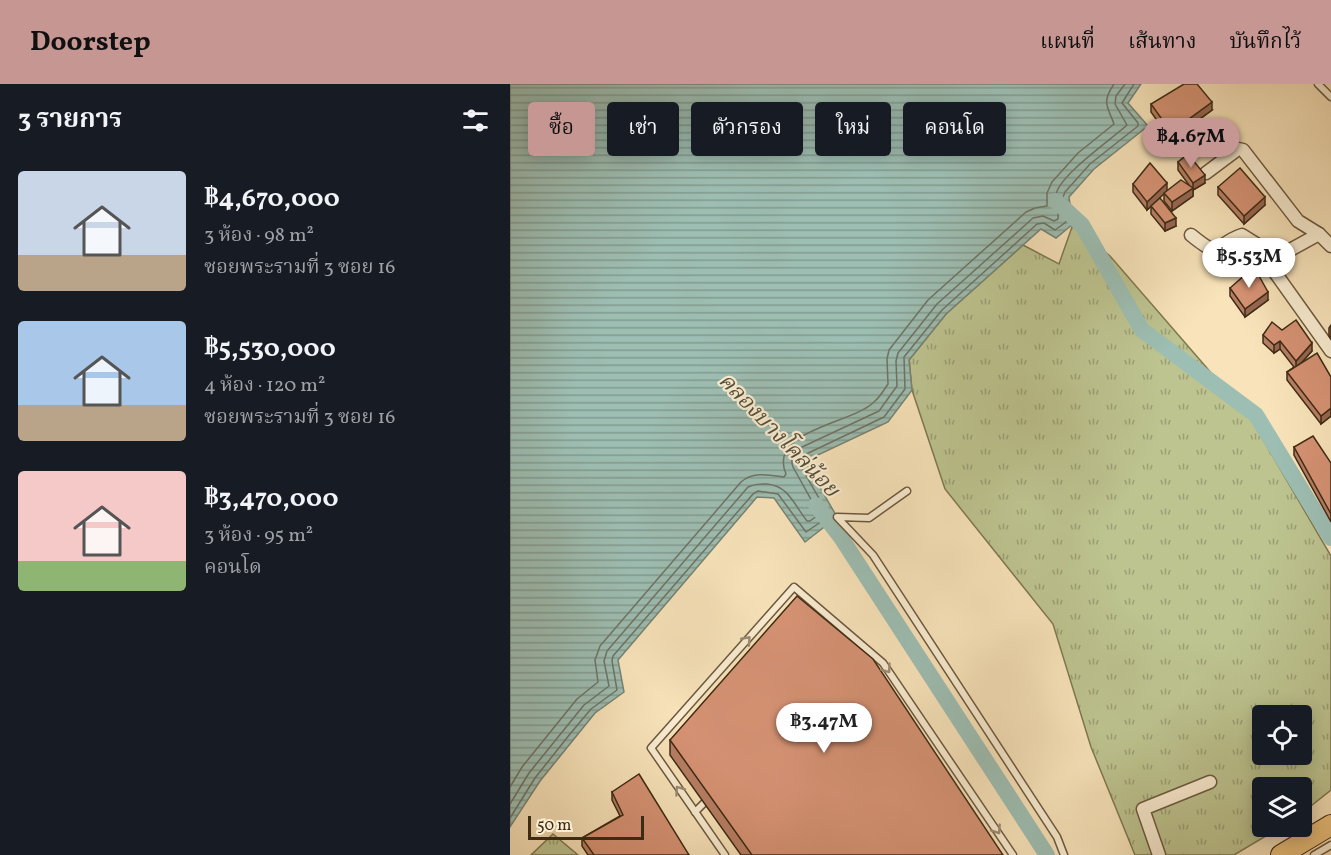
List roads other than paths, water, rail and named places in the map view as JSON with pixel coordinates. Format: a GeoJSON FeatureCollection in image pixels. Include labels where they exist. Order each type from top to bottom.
{"type":"FeatureCollection","features":[{"type":"Feature","properties":{"kind":"main road"},"geometry":{"type":"LineString","coordinates":[[1281,855],[1331,825]]}},
{"type":"Feature","properties":{"kind":"street"},"geometry":{"type":"LineString","coordinates":[[1206,173],[1238,148],[1243,150],[1298,221],[1319,234],[1331,246]]}},
{"type":"Feature","properties":{"kind":"street"},"geometry":{"type":"LineString","coordinates":[[1319,234],[1277,257],[1269,264],[1331,351]]}},
{"type":"Feature","properties":{"kind":"street"},"geometry":{"type":"LineString","coordinates":[[1191,235],[1208,249],[1215,250],[1242,235],[1277,257]]}},
{"type":"Feature","properties":{"kind":"street"},"geometry":{"type":"LineString","coordinates":[[1159,855],[1143,809],[1210,782]]}},
{"type":"Feature","properties":{"kind":"lane"},"geometry":{"type":"LineString","coordinates":[[1318,84],[1331,97]]}},
{"type":"Feature","properties":{"kind":"lane"},"geometry":{"type":"LineString","coordinates":[[907,491],[869,518],[837,517],[873,555],[1057,837],[1064,855]]}},
{"type":"Feature","properties":{"kind":"lane"},"geometry":{"type":"LineString","coordinates":[[724,855],[651,748],[794,588],[883,663],[1013,855]]}},
{"type":"Feature","properties":{"kind":"lane"},"geometry":{"type":"LineString","coordinates":[[961,793],[968,788]]}},
{"type":"Feature","properties":{"kind":"lane"},"geometry":{"type":"LineString","coordinates":[[695,812],[712,794]]}},
{"type":"Feature","properties":{"kind":"lane"},"geometry":{"type":"LineString","coordinates":[[1314,855],[1331,845]]}},
{"type":"Feature","properties":{"kind":"water"},"geometry":{"type":"Polygon","coordinates":[[[510,84],[1141,84],[1128,103],[1148,126],[1094,169],[1069,197],[1073,224],[1056,238],[1041,229],[946,314],[909,360],[912,390],[888,422],[805,461],[837,517],[805,542],[774,498],[757,497],[618,660],[624,692],[595,713],[540,781],[510,827],[510,84]]]}},
{"type":"Feature","properties":{"kind":"waterway"},"geometry":{"type":"LineString","coordinates":[[1056,201],[1082,225],[1142,330],[1256,415],[1331,538]]}},
{"type":"Feature","properties":{"kind":"waterway","name":"คลองบางโคล่น้อย"},"geometry":{"type":"LineString","coordinates":[[816,505],[840,536],[1047,855]]}}]}
